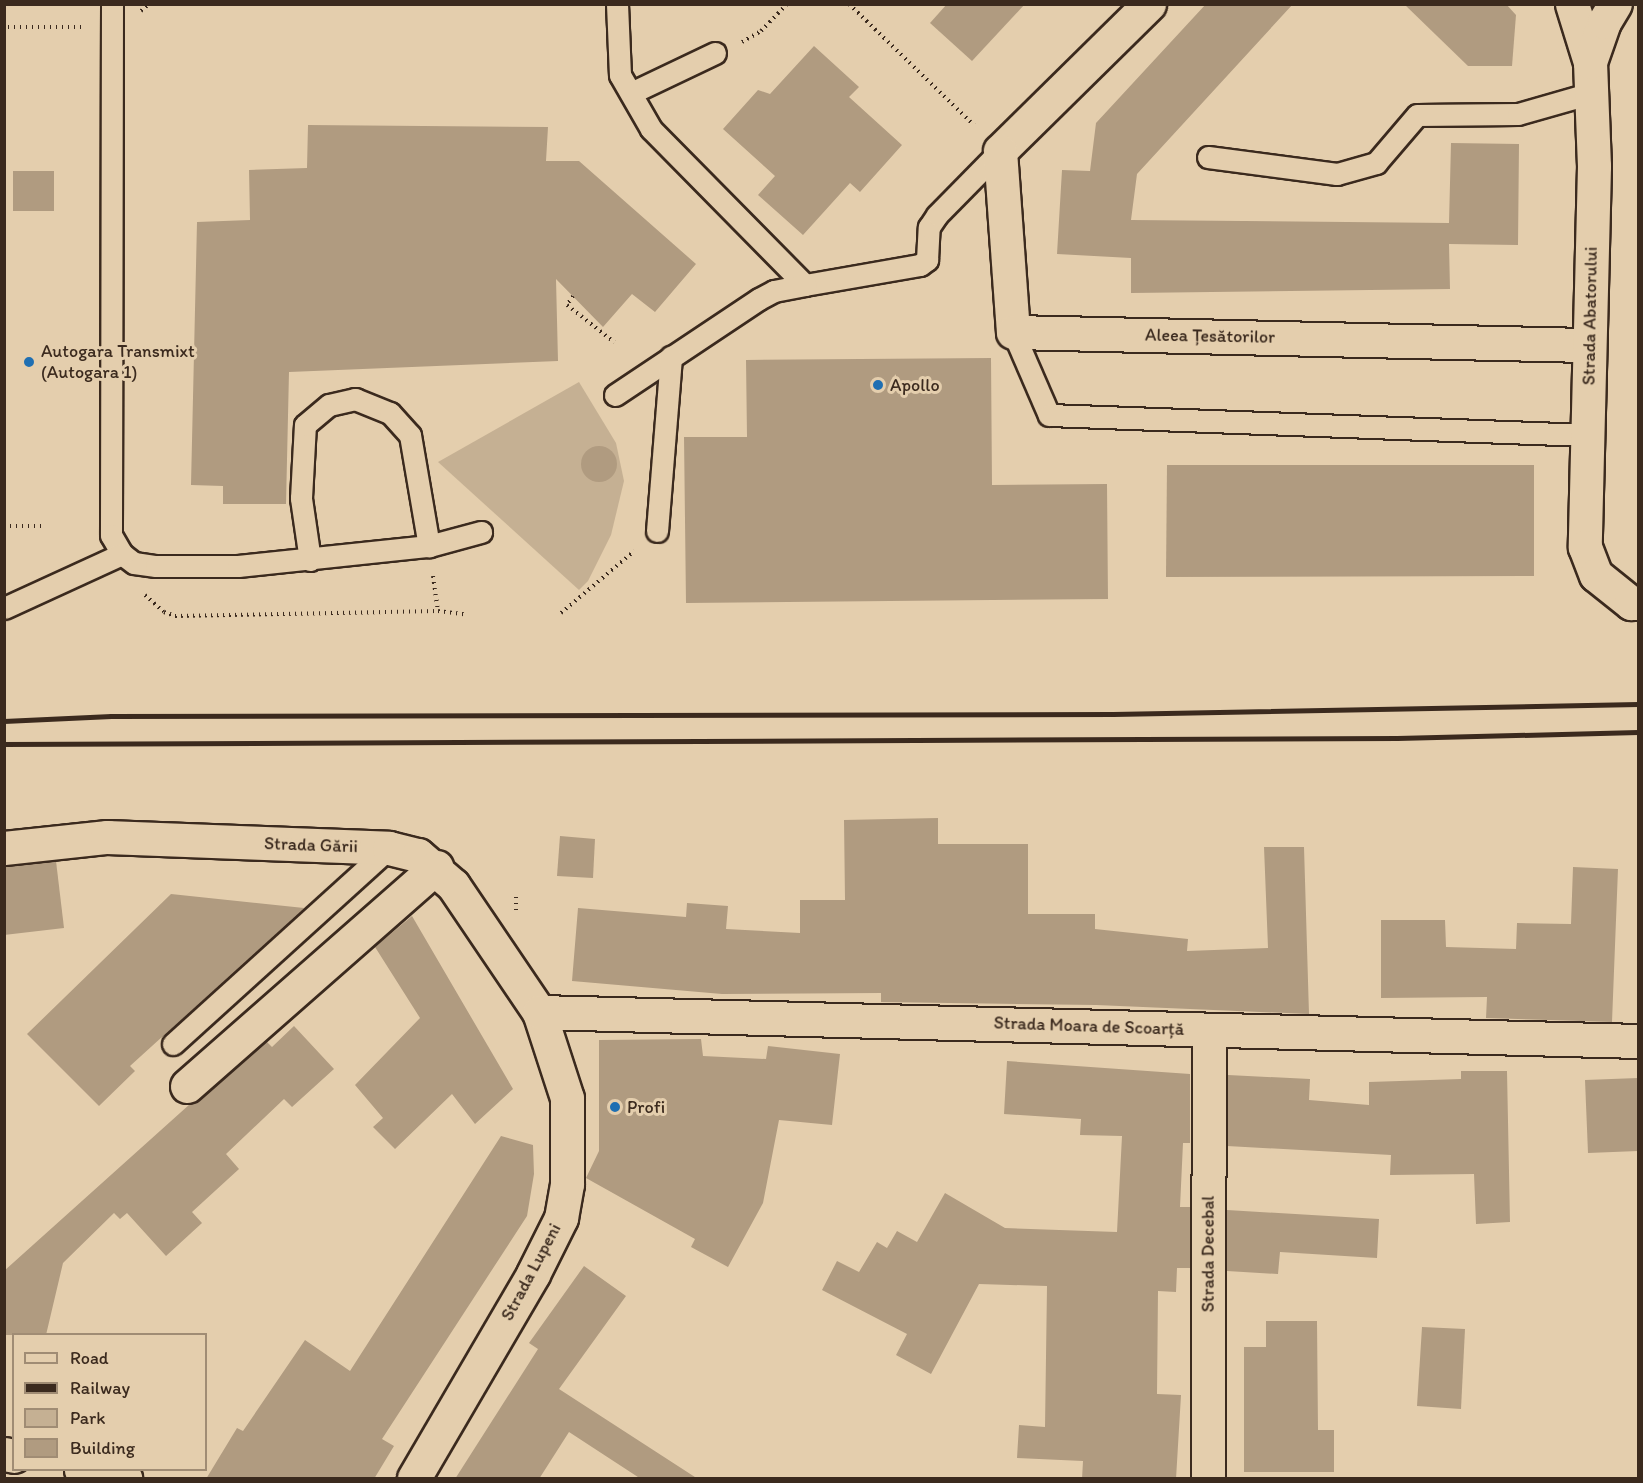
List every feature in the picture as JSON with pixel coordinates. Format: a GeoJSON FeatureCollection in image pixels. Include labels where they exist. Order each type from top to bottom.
{"type":"FeatureCollection","features":[{"type":"Feature","properties":{"kind":"street"},"geometry":{"type":"LineString","coordinates":[[1013,332],[1000,151],[1149,4]]}},
{"type":"Feature","properties":{"kind":"street","name":"Strada Abatorului"},"geometry":{"type":"LineString","coordinates":[[1572,4],[1591,78],[1594,166],[1584,547],[1596,575],[1631,603],[1638,603]]}},
{"type":"Feature","properties":{"kind":"street"},"geometry":{"type":"LineString","coordinates":[[1591,78],[1615,4]]}},
{"type":"Feature","properties":{"kind":"street","name":"Aleea Țesătorilor"},"geometry":{"type":"LineString","coordinates":[[1013,332],[1588,345]]}},
{"type":"Feature","properties":{"kind":"street","name":"Strada Gării"},"geometry":{"type":"LineString","coordinates":[[4,848],[107,837],[389,848],[418,855],[436,867],[459,894],[538,1012]]}},
{"type":"Feature","properties":{"kind":"street"},"geometry":{"type":"LineString","coordinates":[[187,1086],[436,867]]}},
{"type":"Feature","properties":{"kind":"street","name":"Strada Moara de Scoarță"},"geometry":{"type":"LineString","coordinates":[[538,1012],[1638,1041]]}},
{"type":"Feature","properties":{"kind":"street","name":"Strada Lupeni"},"geometry":{"type":"LineString","coordinates":[[414,1479],[533,1274],[561,1218],[568,1174],[567,1098],[538,1012]]}},
{"type":"Feature","properties":{"kind":"street","name":"Strada Decebal"},"geometry":{"type":"LineString","coordinates":[[1208,1479],[1209,1030]]}},
{"type":"Feature","properties":{"kind":"street"},"geometry":{"type":"LineString","coordinates":[[86,1471],[125,1479]]}},
{"type":"Feature","properties":{"kind":"lane"},"geometry":{"type":"LineString","coordinates":[[112,4],[111,535],[118,557]]}},
{"type":"Feature","properties":{"kind":"lane"},"geometry":{"type":"LineString","coordinates":[[617,4],[621,75],[651,129],[805,285]]}},
{"type":"Feature","properties":{"kind":"lane"},"geometry":{"type":"LineString","coordinates":[[631,93],[716,53]]}},
{"type":"Feature","properties":{"kind":"lane"},"geometry":{"type":"LineString","coordinates":[[1208,157],[1337,174],[1376,163],[1417,115],[1518,114],[1591,78]]}},
{"type":"Feature","properties":{"kind":"lane"},"geometry":{"type":"LineString","coordinates":[[615,395],[774,291],[920,265],[927,260],[927,239],[933,221],[1000,151]]}},
{"type":"Feature","properties":{"kind":"lane"},"geometry":{"type":"LineString","coordinates":[[1013,332],[1049,416],[1587,435]]}},
{"type":"Feature","properties":{"kind":"lane"},"geometry":{"type":"LineString","coordinates":[[657,531],[671,357]]}},
{"type":"Feature","properties":{"kind":"lane"},"geometry":{"type":"LineString","coordinates":[[310,560],[301,498],[305,424],[329,405],[355,399],[390,413],[410,435],[429,546]]}},
{"type":"Feature","properties":{"kind":"lane"},"geometry":{"type":"LineString","coordinates":[[4,608],[118,557],[134,563],[156,566],[238,566],[429,546],[481,532]]}},
{"type":"Feature","properties":{"kind":"lane"},"geometry":{"type":"LineString","coordinates":[[173,1044],[389,848]]}},
{"type":"Feature","properties":{"kind":"path"},"geometry":{"type":"LineString","coordinates":[[716,53],[761,31],[787,4]]}},
{"type":"Feature","properties":{"kind":"path"},"geometry":{"type":"LineString","coordinates":[[849,4],[1000,151]]}},
{"type":"Feature","properties":{"kind":"path"},"geometry":{"type":"LineString","coordinates":[[4,144],[4,177]]}},
{"type":"Feature","properties":{"kind":"path"},"geometry":{"type":"LineString","coordinates":[[573,296],[567,305],[614,342]]}},
{"type":"Feature","properties":{"kind":"path"},"geometry":{"type":"LineString","coordinates":[[4,526],[42,526]]}},
{"type":"Feature","properties":{"kind":"path"},"geometry":{"type":"LineString","coordinates":[[561,613],[657,531]]}},
{"type":"Feature","properties":{"kind":"path"},"geometry":{"type":"LineString","coordinates":[[118,557],[153,604],[175,616],[438,611],[464,614]]}},
{"type":"Feature","properties":{"kind":"green space"},"geometry":{"type":"Polygon","coordinates":[[[579,382],[616,443],[624,481],[611,535],[588,581],[579,590],[438,462],[579,382]]]}},
{"type":"Feature","properties":{"kind":"building"},"geometry":{"type":"Polygon","coordinates":[[[947,4],[1025,4],[972,61],[930,23],[947,4]]]}},
{"type":"Feature","properties":{"kind":"building"},"geometry":{"type":"Polygon","coordinates":[[[1206,4],[1293,4],[1137,174],[1131,220],[1449,223],[1451,143],[1519,144],[1518,245],[1449,244],[1450,289],[1131,293],[1131,258],[1057,254],[1062,170],[1090,171],[1096,123],[1206,4]]]}},
{"type":"Feature","properties":{"kind":"building"},"geometry":{"type":"Polygon","coordinates":[[[1404,4],[1506,4],[1516,15],[1512,66],[1468,66],[1404,4]]]}},
{"type":"Feature","properties":{"kind":"building"},"geometry":{"type":"Polygon","coordinates":[[[814,46],[859,87],[849,97],[902,145],[860,192],[850,183],[803,235],[758,195],[775,176],[723,129],[758,90],[770,94],[814,46]]]}},
{"type":"Feature","properties":{"kind":"building"},"geometry":{"type":"Polygon","coordinates":[[[308,125],[548,127],[546,161],[579,161],[696,264],[655,312],[632,294],[603,327],[556,279],[558,361],[289,372],[286,504],[223,504],[223,486],[191,485],[197,222],[250,220],[249,170],[307,168],[308,125]]]}},
{"type":"Feature","properties":{"kind":"building"},"geometry":{"type":"Polygon","coordinates":[[[13,171],[54,171],[54,211],[13,211],[13,171]]]}},
{"type":"Feature","properties":{"kind":"building"},"geometry":{"type":"Polygon","coordinates":[[[991,358],[992,485],[1107,484],[1108,599],[686,603],[684,437],[747,437],[746,360],[991,358]]]}},
{"type":"Feature","properties":{"kind":"building"},"geometry":{"type":"Polygon","coordinates":[[[599,446],[612,451],[617,464],[612,477],[599,482],[586,477],[581,464],[586,451],[599,446]]]}},
{"type":"Feature","properties":{"kind":"building"},"geometry":{"type":"Polygon","coordinates":[[[1167,465],[1534,465],[1534,576],[1166,577],[1167,465]]]}},
{"type":"Feature","properties":{"kind":"building"},"geometry":{"type":"Polygon","coordinates":[[[938,818],[938,844],[1028,844],[1028,914],[1095,914],[1095,929],[1188,939],[1187,951],[1268,948],[1264,847],[1304,847],[1309,1014],[1096,1005],[881,1002],[881,993],[722,994],[572,981],[578,908],[686,917],[687,903],[728,906],[726,929],[800,933],[800,900],[845,900],[844,820],[938,818]]]}},
{"type":"Feature","properties":{"kind":"building"},"geometry":{"type":"Polygon","coordinates":[[[560,836],[595,839],[593,878],[557,876],[560,836]]]}},
{"type":"Feature","properties":{"kind":"building"},"geometry":{"type":"Polygon","coordinates":[[[56,861],[64,928],[4,935],[4,866],[56,861]]]}},
{"type":"Feature","properties":{"kind":"building"},"geometry":{"type":"Polygon","coordinates":[[[1573,867],[1618,869],[1612,1022],[1486,1018],[1487,997],[1381,998],[1381,920],[1445,920],[1446,947],[1516,949],[1517,923],[1571,924],[1573,867]]]}},
{"type":"Feature","properties":{"kind":"building"},"geometry":{"type":"Polygon","coordinates":[[[171,894],[304,908],[130,1066],[135,1071],[99,1106],[27,1034],[171,894]]]}},
{"type":"Feature","properties":{"kind":"building"},"geometry":{"type":"Polygon","coordinates":[[[412,916],[513,1089],[475,1124],[452,1094],[395,1149],[373,1127],[383,1118],[355,1085],[420,1018],[375,947],[412,916]]]}},
{"type":"Feature","properties":{"kind":"building"},"geometry":{"type":"Polygon","coordinates":[[[294,1026],[334,1069],[292,1107],[284,1099],[226,1154],[239,1169],[192,1212],[202,1223],[166,1256],[127,1213],[120,1219],[114,1213],[63,1263],[46,1333],[4,1335],[4,1271],[190,1104],[266,1041],[272,1047],[294,1026]]]}},
{"type":"Feature","properties":{"kind":"building"},"geometry":{"type":"Polygon","coordinates":[[[701,1039],[703,1056],[766,1059],[768,1046],[840,1054],[832,1125],[779,1120],[763,1203],[728,1267],[691,1247],[695,1239],[586,1178],[599,1151],[599,1040],[701,1039]]]}},
{"type":"Feature","properties":{"kind":"building"},"geometry":{"type":"Polygon","coordinates":[[[1007,1061],[1190,1074],[1190,1143],[1183,1143],[1180,1207],[1190,1207],[1190,1268],[1177,1268],[1176,1292],[1158,1291],[1157,1394],[1181,1395],[1176,1479],[1082,1479],[1083,1461],[1017,1458],[1019,1425],[1045,1427],[1047,1286],[979,1284],[931,1374],[896,1355],[907,1334],[822,1290],[837,1261],[859,1272],[877,1242],[887,1248],[897,1231],[917,1242],[945,1193],[1005,1228],[1117,1232],[1122,1136],[1080,1135],[1081,1119],[1004,1114],[1007,1061]]]}},
{"type":"Feature","properties":{"kind":"building"},"geometry":{"type":"Polygon","coordinates":[[[1461,1071],[1507,1071],[1510,1222],[1476,1224],[1474,1174],[1390,1175],[1391,1155],[1227,1146],[1228,1075],[1310,1079],[1309,1100],[1369,1105],[1369,1082],[1461,1079],[1461,1071]]]}},
{"type":"Feature","properties":{"kind":"building"},"geometry":{"type":"Polygon","coordinates":[[[1638,1078],[1638,1151],[1588,1153],[1585,1080],[1638,1078]]]}},
{"type":"Feature","properties":{"kind":"building"},"geometry":{"type":"Polygon","coordinates":[[[501,1136],[533,1145],[534,1174],[527,1216],[382,1439],[394,1446],[374,1479],[206,1479],[237,1428],[243,1431],[305,1340],[350,1371],[501,1136]]]}},
{"type":"Feature","properties":{"kind":"building"},"geometry":{"type":"Polygon","coordinates":[[[1227,1210],[1379,1219],[1377,1258],[1280,1252],[1278,1274],[1227,1271],[1227,1210]]]}},
{"type":"Feature","properties":{"kind":"building"},"geometry":{"type":"Polygon","coordinates":[[[584,1266],[626,1296],[559,1389],[698,1479],[641,1479],[569,1432],[539,1479],[455,1479],[538,1349],[529,1343],[584,1266]]]}},
{"type":"Feature","properties":{"kind":"building"},"geometry":{"type":"Polygon","coordinates":[[[1266,1321],[1317,1321],[1318,1430],[1334,1430],[1334,1472],[1244,1472],[1244,1347],[1266,1347],[1266,1321]]]}},
{"type":"Feature","properties":{"kind":"building"},"geometry":{"type":"Polygon","coordinates":[[[1422,1327],[1465,1329],[1461,1409],[1417,1406],[1422,1327]]]}},
{"type":"Feature","properties":{"kind":"railway"},"geometry":{"type":"LineString","coordinates":[[4,721],[111,716],[1113,714],[1638,704]]}},
{"type":"Feature","properties":{"kind":"railway"},"geometry":{"type":"LineString","coordinates":[[4,744],[1397,738],[1638,732]]}},
{"type":"Feature","properties":{"kind":"place","name":"Autogara Transmixt (Autogara 1)"},"geometry":{"type":"Point","coordinates":[29,362]}},
{"type":"Feature","properties":{"kind":"place","name":"Apollo"},"geometry":{"type":"Point","coordinates":[878,385]}},
{"type":"Feature","properties":{"kind":"place","name":"Profi"},"geometry":{"type":"Point","coordinates":[615,1107]}}]}
